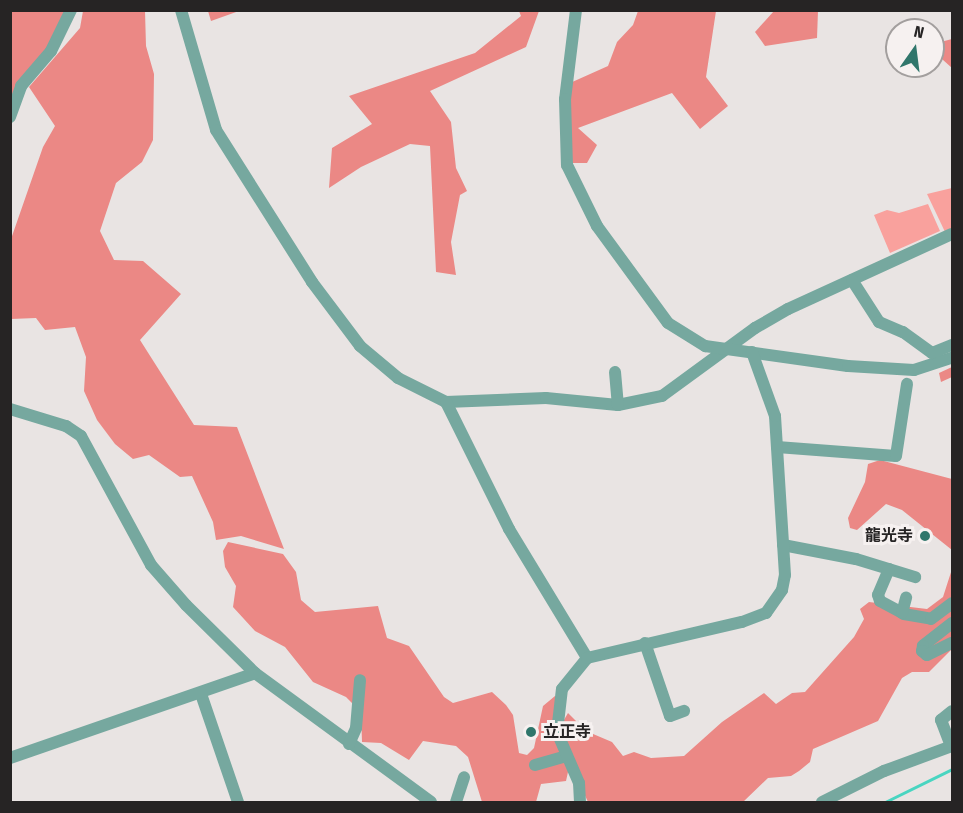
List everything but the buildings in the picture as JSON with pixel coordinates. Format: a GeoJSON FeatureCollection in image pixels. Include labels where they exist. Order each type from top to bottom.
{"type":"FeatureCollection","features":[{"type":"Feature","properties":{"kind":"street"},"geometry":{"type":"LineString","coordinates":[[10,117],[21,86],[51,51],[71,10]]}},
{"type":"Feature","properties":{"kind":"street"},"geometry":{"type":"LineString","coordinates":[[181,10],[216,130],[306,274],[360,346],[398,378],[446,402],[546,398],[618,405],[662,396],[726,348],[788,309],[952,234]]}},
{"type":"Feature","properties":{"kind":"street"},"geometry":{"type":"LineString","coordinates":[[576,10],[565,99],[567,165],[574,187],[622,264],[669,322],[705,346],[891,370],[932,367],[952,358]]}},
{"type":"Feature","properties":{"kind":"street"},"geometry":{"type":"LineString","coordinates":[[852,280],[879,322],[903,332],[932,353],[952,345]]}},
{"type":"Feature","properties":{"kind":"street"},"geometry":{"type":"LineString","coordinates":[[580,802],[579,783],[557,732],[562,689],[587,658],[766,613],[782,590],[783,545],[775,416],[752,352]]}},
{"type":"Feature","properties":{"kind":"street"},"geometry":{"type":"LineString","coordinates":[[615,372],[618,405]]}},
{"type":"Feature","properties":{"kind":"street"},"geometry":{"type":"LineString","coordinates":[[777,447],[896,456],[907,384]]}},
{"type":"Feature","properties":{"kind":"street"},"geometry":{"type":"LineString","coordinates":[[446,402],[509,529],[587,658]]}},
{"type":"Feature","properties":{"kind":"street"},"geometry":{"type":"LineString","coordinates":[[10,409],[66,426],[81,436],[151,565],[255,673],[431,802]]}},
{"type":"Feature","properties":{"kind":"street"},"geometry":{"type":"LineString","coordinates":[[783,545],[915,577]]}},
{"type":"Feature","properties":{"kind":"street"},"geometry":{"type":"LineString","coordinates":[[889,569],[878,595],[880,601],[902,613],[931,619],[952,603]]}},
{"type":"Feature","properties":{"kind":"street"},"geometry":{"type":"LineString","coordinates":[[902,613],[906,598]]}},
{"type":"Feature","properties":{"kind":"street"},"geometry":{"type":"LineString","coordinates":[[952,623],[923,645],[922,651],[927,656],[952,643]]}},
{"type":"Feature","properties":{"kind":"street"},"geometry":{"type":"LineString","coordinates":[[645,643],[670,716],[684,711]]}},
{"type":"Feature","properties":{"kind":"street"},"geometry":{"type":"LineString","coordinates":[[10,758],[201,694],[255,673]]}},
{"type":"Feature","properties":{"kind":"street"},"geometry":{"type":"LineString","coordinates":[[349,744],[356,728],[360,680]]}},
{"type":"Feature","properties":{"kind":"street"},"geometry":{"type":"LineString","coordinates":[[201,694],[238,802]]}},
{"type":"Feature","properties":{"kind":"street"},"geometry":{"type":"LineString","coordinates":[[826,801],[884,771],[952,746],[941,720],[952,711]]}},
{"type":"Feature","properties":{"kind":"street"},"geometry":{"type":"LineString","coordinates":[[535,765],[567,756]]}},
{"type":"Feature","properties":{"kind":"street"},"geometry":{"type":"LineString","coordinates":[[456,802],[464,777]]}},
{"type":"Feature","properties":{"kind":"shaded area"},"geometry":{"type":"Polygon","coordinates":[[[208,10],[239,11],[211,21],[208,10]]]}},
{"type":"Feature","properties":{"kind":"shaded area"},"geometry":{"type":"Polygon","coordinates":[[[11,11],[66,11],[51,51],[21,86],[11,117],[11,11]]]}},
{"type":"Feature","properties":{"kind":"shaded area"},"geometry":{"type":"Polygon","coordinates":[[[83,11],[145,11],[146,46],[154,74],[153,140],[142,162],[116,183],[100,231],[114,260],[143,261],[181,294],[140,340],[194,425],[237,427],[284,549],[241,536],[216,540],[213,522],[192,476],[180,477],[149,455],[133,459],[115,444],[97,420],[84,391],[86,357],[75,327],[45,330],[36,318],[11,319],[11,239],[43,147],[55,126],[29,87],[80,28],[83,11]]]}},
{"type":"Feature","properties":{"kind":"shaded area"},"geometry":{"type":"Polygon","coordinates":[[[519,11],[539,11],[526,47],[430,91],[451,122],[456,168],[467,191],[460,195],[451,242],[456,275],[436,272],[430,146],[410,144],[361,167],[329,188],[332,148],[372,124],[349,96],[475,53],[521,16],[519,11]]]}},
{"type":"Feature","properties":{"kind":"shaded area"},"geometry":{"type":"Polygon","coordinates":[[[638,11],[716,11],[706,77],[728,106],[700,129],[672,93],[578,128],[597,145],[587,163],[571,163],[570,83],[608,66],[617,42],[633,25],[638,11]]]}},
{"type":"Feature","properties":{"kind":"shaded area"},"geometry":{"type":"Polygon","coordinates":[[[774,11],[818,11],[817,38],[765,46],[755,32],[774,11]]]}},
{"type":"Feature","properties":{"kind":"shaded area"},"geometry":{"type":"Polygon","coordinates":[[[952,39],[952,68],[945,62],[945,41],[952,39]]]}},
{"type":"Feature","properties":{"kind":"shaded area"},"geometry":{"type":"Polygon","coordinates":[[[952,188],[952,231],[946,234],[927,194],[952,188]]]}},
{"type":"Feature","properties":{"kind":"shaded area"},"geometry":{"type":"Polygon","coordinates":[[[928,204],[940,231],[890,253],[874,215],[887,210],[899,213],[928,204]]]}},
{"type":"Feature","properties":{"kind":"shaded area"},"geometry":{"type":"Polygon","coordinates":[[[952,367],[952,377],[941,382],[939,373],[952,367]]]}},
{"type":"Feature","properties":{"kind":"shaded area"},"geometry":{"type":"Polygon","coordinates":[[[880,460],[952,479],[952,550],[902,510],[886,504],[857,530],[850,528],[848,518],[865,482],[868,464],[880,460]]]}},
{"type":"Feature","properties":{"kind":"shaded area"},"geometry":{"type":"Polygon","coordinates":[[[228,542],[283,554],[296,572],[301,600],[315,612],[378,606],[387,638],[409,646],[444,697],[453,703],[492,692],[506,705],[513,715],[519,753],[527,755],[534,748],[543,706],[555,696],[563,714],[561,725],[568,713],[586,731],[612,742],[623,756],[634,752],[651,758],[684,756],[722,722],[764,693],[776,704],[792,693],[805,692],[854,637],[864,619],[860,609],[869,602],[927,609],[943,597],[952,569],[952,649],[929,672],[912,672],[902,678],[878,721],[813,749],[810,762],[799,771],[791,776],[768,778],[743,802],[588,802],[570,763],[566,781],[541,784],[536,802],[482,802],[468,757],[456,746],[423,741],[409,760],[381,743],[362,742],[361,712],[346,697],[313,682],[285,647],[255,631],[233,607],[236,586],[225,567],[223,551],[228,542]]]}},
{"type":"Feature","properties":{"kind":"waterway"},"geometry":{"type":"LineString","coordinates":[[885,802],[952,769]]}},
{"type":"Feature","properties":{"kind":"place","name":"龍光寺"},"geometry":{"type":"Point","coordinates":[925,536]}},
{"type":"Feature","properties":{"kind":"place","name":"立正寺"},"geometry":{"type":"Point","coordinates":[531,732]}}]}
